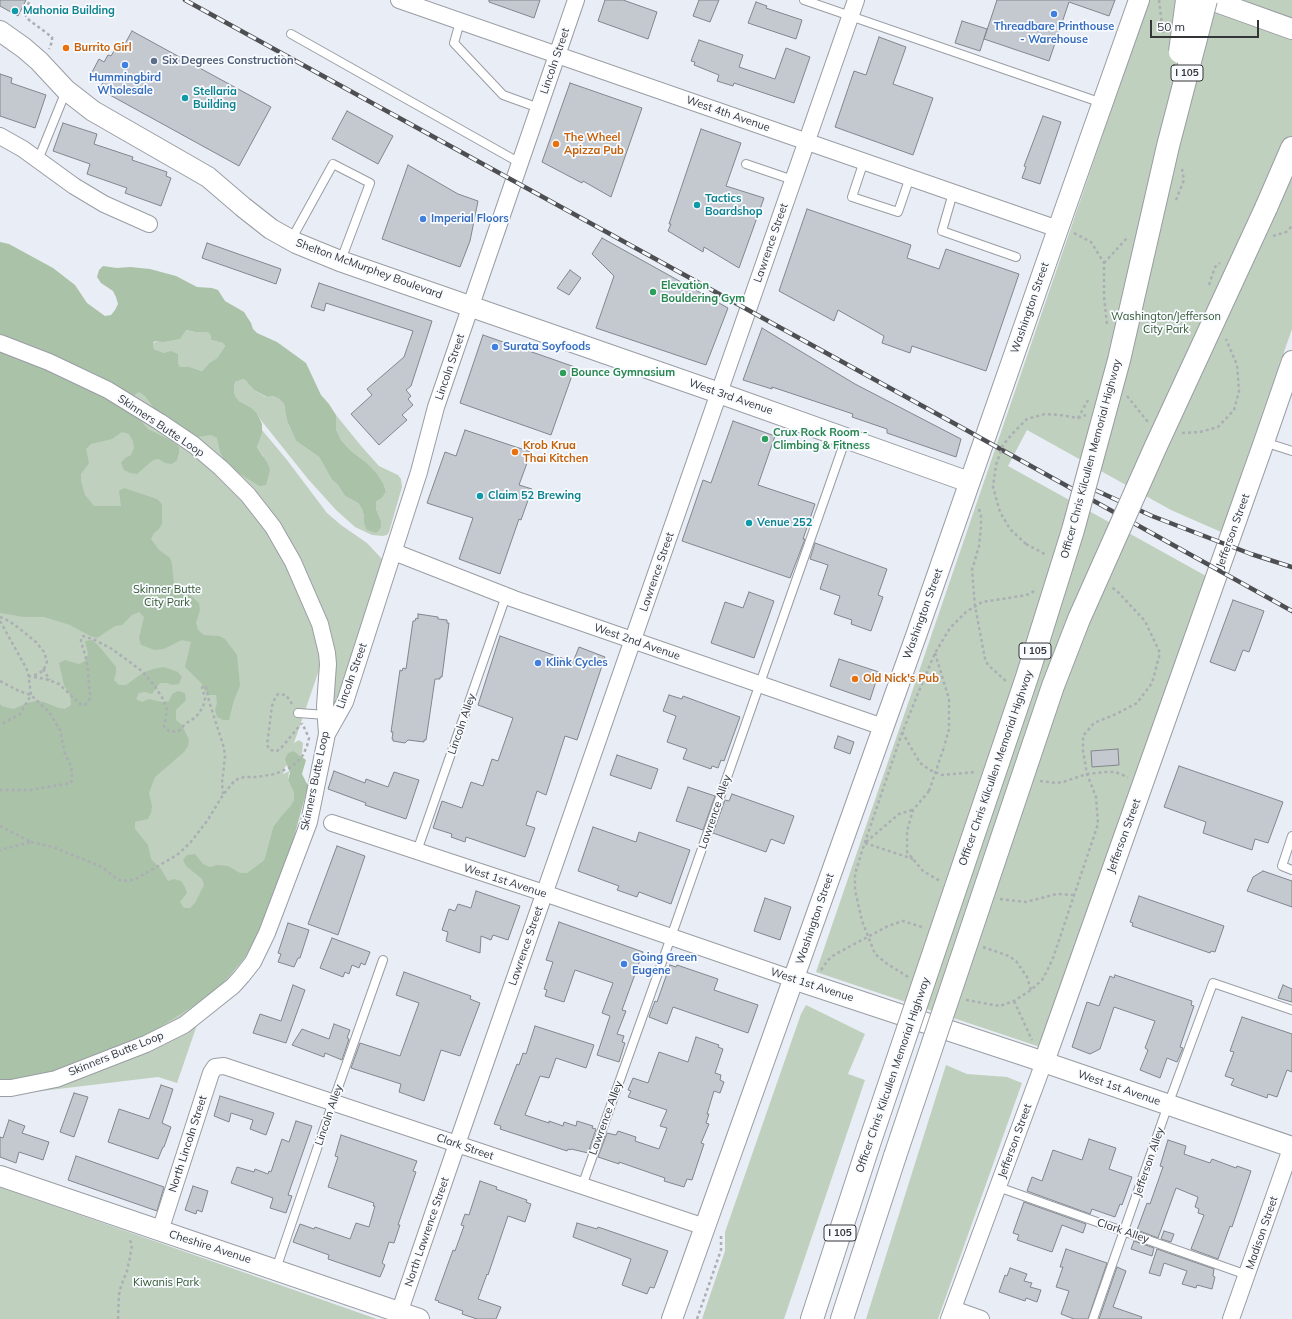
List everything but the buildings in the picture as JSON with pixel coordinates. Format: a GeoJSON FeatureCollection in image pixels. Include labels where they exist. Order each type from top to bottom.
{"type":"FeatureCollection","features":[{"type":"Feature","properties":{"kind":"highway"},"geometry":{"type":"LineString","coordinates":[[1168,146],[1187,0]]}},
{"type":"Feature","properties":{"kind":"highway","name":"Officer Chris Kilcullen Memorial Highway"},"geometry":{"type":"LineString","coordinates":[[812,1319],[868,1147],[1027,677],[1073,530],[1119,360],[1168,146],[1206,0]]}},
{"type":"Feature","properties":{"kind":"highway","name":"I 105"},"geometry":{"type":"LineString","coordinates":[[842,1319],[1053,686],[1079,619],[1292,148]]}},
{"type":"Feature","properties":{"kind":"highway"},"geometry":{"type":"LineString","coordinates":[[1266,208],[1292,164]]}},
{"type":"Feature","properties":{"kind":"street","name":"West 4th Avenue"},"geometry":{"type":"LineString","coordinates":[[399,0],[1058,229]]}},
{"type":"Feature","properties":{"kind":"street","name":"Lincoln Street"},"geometry":{"type":"LineString","coordinates":[[327,734],[345,702],[419,472],[436,407],[576,0]]}},
{"type":"Feature","properties":{"kind":"street","name":"Lawrence Street"},"geometry":{"type":"LineString","coordinates":[[457,1144],[856,0]]}},
{"type":"Feature","properties":{"kind":"street","name":"Washington Street"},"geometry":{"type":"LineString","coordinates":[[672,1319],[705,1227],[801,981],[882,727],[917,634],[1139,0]]}},
{"type":"Feature","properties":{"kind":"street"},"geometry":{"type":"LineString","coordinates":[[1211,0],[1292,29]]}},
{"type":"Feature","properties":{"kind":"street","name":"Shelton McMurphey Boulevard"},"geometry":{"type":"LineString","coordinates":[[0,31],[24,48],[39,61],[66,90],[93,111],[208,177],[270,229],[291,240],[340,261],[470,306]]}},
{"type":"Feature","properties":{"kind":"street"},"geometry":{"type":"LineString","coordinates":[[0,136],[23,148],[74,186],[104,204],[149,224]]}},
{"type":"Feature","properties":{"kind":"street","name":"West 3rd Avenue"},"geometry":{"type":"LineString","coordinates":[[470,306],[969,482]]}},
{"type":"Feature","properties":{"kind":"street","name":"Skinners Butte Loop"},"geometry":{"type":"LineString","coordinates":[[0,343],[49,362],[108,390],[160,422],[194,446],[221,468],[248,495],[273,527],[293,562],[320,624],[328,664],[325,706],[327,734],[309,822],[276,912],[253,962],[233,986],[184,1025],[146,1044],[56,1079],[11,1088],[0,1088]]}},
{"type":"Feature","properties":{"kind":"street","name":"Jefferson Street"},"geometry":{"type":"LineString","coordinates":[[951,1314],[998,1187],[1037,1059],[1143,782],[1292,361]]}},
{"type":"Feature","properties":{"kind":"street","name":"West 2nd Avenue"},"geometry":{"type":"LineString","coordinates":[[394,552],[506,596],[882,727]]}},
{"type":"Feature","properties":{"kind":"street","name":"West 1st Avenue"},"geometry":{"type":"LineString","coordinates":[[332,823],[1037,1059],[1292,1147]]}},
{"type":"Feature","properties":{"kind":"street","name":"Clark Street"},"geometry":{"type":"LineString","coordinates":[[224,1066],[705,1227]]}},
{"type":"Feature","properties":{"kind":"street","name":"North Lincoln Street"},"geometry":{"type":"LineString","coordinates":[[160,1231],[212,1073],[216,1067],[224,1066]]}},
{"type":"Feature","properties":{"kind":"street","name":"North Lawrence Street"},"geometry":{"type":"LineString","coordinates":[[398,1316],[457,1144]]}},
{"type":"Feature","properties":{"kind":"street","name":"Madison Street"},"geometry":{"type":"LineString","coordinates":[[1231,1319],[1292,1147]]}},
{"type":"Feature","properties":{"kind":"street","name":"Cheshire Avenue"},"geometry":{"type":"LineString","coordinates":[[0,1176],[276,1270],[398,1316],[419,1319]]}},
{"type":"Feature","properties":{"kind":"street"},"geometry":{"type":"LineString","coordinates":[[951,1314],[981,1319]]}},
{"type":"Feature","properties":{"kind":"lane"},"geometry":{"type":"LineString","coordinates":[[804,0],[1102,103]]}},
{"type":"Feature","properties":{"kind":"lane"},"geometry":{"type":"LineString","coordinates":[[460,22],[454,43],[503,94],[539,108]]}},
{"type":"Feature","properties":{"kind":"lane"},"geometry":{"type":"LineString","coordinates":[[291,34],[520,163]]}},
{"type":"Feature","properties":{"kind":"lane"},"geometry":{"type":"LineString","coordinates":[[38,160],[66,90]]}},
{"type":"Feature","properties":{"kind":"lane"},"geometry":{"type":"LineString","coordinates":[[864,161],[852,197],[898,212],[910,177]]}},
{"type":"Feature","properties":{"kind":"lane"},"geometry":{"type":"LineString","coordinates":[[291,240],[333,164],[370,183],[340,261]]}},
{"type":"Feature","properties":{"kind":"lane"},"geometry":{"type":"LineString","coordinates":[[746,164],[794,180]]}},
{"type":"Feature","properties":{"kind":"lane"},"geometry":{"type":"LineString","coordinates":[[953,193],[942,231],[1016,257]]}},
{"type":"Feature","properties":{"kind":"lane","name":"Lawrence Alley"},"geometry":{"type":"LineString","coordinates":[[582,1186],[846,438]]}},
{"type":"Feature","properties":{"kind":"lane"},"geometry":{"type":"LineString","coordinates":[[1264,442],[1292,451]]}},
{"type":"Feature","properties":{"kind":"lane","name":"Lincoln Alley"},"geometry":{"type":"LineString","coordinates":[[417,851],[506,596]]}},
{"type":"Feature","properties":{"kind":"lane"},"geometry":{"type":"LineString","coordinates":[[298,713],[326,715]]}},
{"type":"Feature","properties":{"kind":"lane"},"geometry":{"type":"LineString","coordinates":[[1292,836],[1282,866],[1292,870]]}},
{"type":"Feature","properties":{"kind":"lane","name":"Lincoln Alley"},"geometry":{"type":"LineString","coordinates":[[276,1270],[383,960]]}},
{"type":"Feature","properties":{"kind":"lane","name":"Jefferson Alley"},"geometry":{"type":"LineString","coordinates":[[1093,1319],[1168,1105],[1213,983],[1292,1010]]}},
{"type":"Feature","properties":{"kind":"lane","name":"Clark Alley"},"geometry":{"type":"LineString","coordinates":[[998,1187],[1247,1275]]}},
{"type":"Feature","properties":{"kind":"path"},"geometry":{"type":"LineString","coordinates":[[29,2],[26,16],[29,20],[52,37],[51,45],[48,50]]}},
{"type":"Feature","properties":{"kind":"path"},"geometry":{"type":"LineString","coordinates":[[1058,229],[1076,233],[1091,242],[1104,263],[1104,296],[1108,331]]}},
{"type":"Feature","properties":{"kind":"path"},"geometry":{"type":"LineString","coordinates":[[1050,556],[1026,544],[1010,529],[1000,512],[993,487],[996,465],[1003,445],[1012,432],[1027,419],[1045,414],[1060,414],[1078,418],[1092,394]]}},
{"type":"Feature","properties":{"kind":"path"},"geometry":{"type":"LineString","coordinates":[[978,504],[981,516],[981,527],[979,546],[972,570],[975,606],[985,659],[988,665],[1009,685]]}},
{"type":"Feature","properties":{"kind":"path"},"geometry":{"type":"LineString","coordinates":[[1043,553],[1051,560]]}},
{"type":"Feature","properties":{"kind":"path"},"geometry":{"type":"LineString","coordinates":[[1037,1059],[1032,1041],[1014,1001],[1031,990],[1042,980],[1047,972],[1098,824],[1096,797],[1088,774],[1083,751],[1083,736],[1094,723],[1137,703],[1152,684],[1160,653],[1146,621],[1116,590],[1110,586]]}},
{"type":"Feature","properties":{"kind":"path"},"geometry":{"type":"LineString","coordinates":[[801,981],[822,969],[828,960],[834,955],[868,938],[855,890],[855,874],[902,732],[935,653],[950,628],[966,612],[982,602],[1030,594],[1040,588]]}},
{"type":"Feature","properties":{"kind":"path"},"geometry":{"type":"LineString","coordinates":[[0,617],[9,621],[20,629],[36,642],[44,652],[47,660],[43,669],[33,676]]}},
{"type":"Feature","properties":{"kind":"path"},"geometry":{"type":"LineString","coordinates":[[0,622],[25,666],[31,695],[20,714],[0,725]]}},
{"type":"Feature","properties":{"kind":"path"},"geometry":{"type":"LineString","coordinates":[[28,676],[51,680],[59,684],[80,704],[85,705],[89,701],[90,694],[86,662],[81,641],[84,636],[95,640],[112,649],[137,667],[154,685],[167,709],[164,727],[170,732],[179,731],[185,724],[196,717],[203,707],[205,698],[203,686],[206,687],[224,748],[225,757],[222,783],[223,795]]}},
{"type":"Feature","properties":{"kind":"path"},"geometry":{"type":"LineString","coordinates":[[929,791],[949,729],[949,699],[935,653]]}},
{"type":"Feature","properties":{"kind":"path"},"geometry":{"type":"LineString","coordinates":[[43,669],[51,680]]}},
{"type":"Feature","properties":{"kind":"path"},"geometry":{"type":"LineString","coordinates":[[0,681],[19,692],[31,695],[49,712],[60,730],[65,754],[71,766],[72,778],[71,783],[30,790],[0,790]]}},
{"type":"Feature","properties":{"kind":"path"},"geometry":{"type":"LineString","coordinates":[[298,713],[286,695],[278,694],[274,698],[268,746],[270,750],[277,751],[282,747],[302,723]]}},
{"type":"Feature","properties":{"kind":"path"},"geometry":{"type":"LineString","coordinates":[[902,732],[920,763],[930,770],[942,775],[977,772]]}},
{"type":"Feature","properties":{"kind":"path"},"geometry":{"type":"LineString","coordinates":[[0,826],[31,842],[53,847],[102,866],[122,882],[134,880],[177,856],[190,843],[235,780],[239,778],[275,774],[291,767],[303,755],[309,738]]}},
{"type":"Feature","properties":{"kind":"path"},"geometry":{"type":"LineString","coordinates":[[1033,779],[1056,783],[1088,774],[1114,772],[1143,782]]}},
{"type":"Feature","properties":{"kind":"path"},"geometry":{"type":"LineString","coordinates":[[1040,781],[1043,774]]}},
{"type":"Feature","properties":{"kind":"path"},"geometry":{"type":"LineString","coordinates":[[865,842],[899,814],[913,810]]}},
{"type":"Feature","properties":{"kind":"path"},"geometry":{"type":"LineString","coordinates":[[0,850],[31,842]]}},
{"type":"Feature","properties":{"kind":"path"},"geometry":{"type":"LineString","coordinates":[[865,842],[914,859]]}},
{"type":"Feature","properties":{"kind":"path"},"geometry":{"type":"LineString","coordinates":[[118,1319],[119,1295],[121,1286],[128,1271],[132,1245],[128,1235],[128,1220]]}},
{"type":"Feature","properties":{"kind":"green space","name":"Washington/Jefferson City Park"},"geometry":{"type":"Polygon","coordinates":[[[1149,0],[1292,0],[1292,329],[1221,532],[1171,510],[1027,430],[1008,466],[1206,576],[1040,1047],[816,972],[1149,0]]]}},
{"type":"Feature","properties":{"kind":"green space"},"geometry":{"type":"Polygon","coordinates":[[[0,242],[9,244],[53,268],[75,285],[87,303],[105,316],[111,315],[118,304],[113,291],[101,283],[97,277],[99,270],[103,266],[150,269],[176,276],[197,287],[218,290],[225,301],[244,312],[253,329],[257,333],[277,342],[306,363],[321,395],[336,415],[336,429],[341,440],[350,450],[367,463],[384,485],[386,492],[382,498],[376,502],[376,509],[381,521],[381,528],[377,533],[367,530],[364,523],[362,509],[358,503],[345,496],[337,484],[332,480],[319,457],[296,441],[287,421],[284,404],[273,396],[267,397],[254,390],[244,379],[235,382],[235,396],[239,401],[252,408],[257,413],[262,424],[262,433],[257,447],[268,464],[270,470],[266,485],[259,486],[234,470],[224,460],[220,452],[217,438],[211,435],[198,437],[177,432],[153,407],[145,396],[139,392],[133,396],[96,374],[37,348],[0,336],[0,242]],[[186,330],[180,339],[153,342],[154,349],[164,353],[171,351],[178,354],[178,364],[180,367],[190,367],[202,371],[209,363],[217,358],[225,346],[223,343],[211,340],[210,334],[207,332],[186,330]]]}},
{"type":"Feature","properties":{"kind":"green space","name":"Skinner Butte City Park"},"geometry":{"type":"Polygon","coordinates":[[[0,255],[264,457],[257,447],[262,430],[327,513],[367,543],[382,559],[346,684],[334,707],[331,706],[330,638],[294,743],[299,740],[303,743],[301,756],[294,751],[287,763],[288,765],[285,767],[283,774],[289,771],[288,780],[294,793],[294,800],[291,807],[281,816],[273,827],[264,860],[250,871],[177,1083],[158,1077],[0,1096],[0,255]]]}},
{"type":"Feature","properties":{"kind":"green space"},"geometry":{"type":"Polygon","coordinates":[[[185,330],[207,332],[210,334],[211,340],[223,343],[225,346],[217,358],[209,363],[202,371],[190,367],[180,367],[164,353],[154,349],[153,343],[185,330]]]}},
{"type":"Feature","properties":{"kind":"green space"},"geometry":{"type":"Polygon","coordinates":[[[0,349],[104,393],[136,415],[148,429],[174,442],[179,447],[177,460],[172,464],[165,463],[159,459],[153,460],[137,474],[130,473],[124,470],[121,463],[125,458],[131,455],[134,448],[133,441],[129,434],[122,432],[112,439],[91,444],[86,449],[89,463],[81,474],[81,481],[85,495],[94,506],[121,506],[119,491],[124,488],[157,499],[162,504],[162,524],[151,539],[159,550],[170,558],[176,591],[189,594],[199,603],[200,610],[196,623],[198,630],[204,635],[219,636],[225,639],[237,655],[240,686],[234,700],[229,720],[223,720],[217,717],[215,710],[217,703],[216,695],[209,695],[204,690],[201,683],[185,667],[191,642],[182,640],[164,649],[155,650],[141,645],[139,638],[144,617],[139,612],[132,615],[122,625],[115,626],[97,638],[90,636],[70,625],[44,617],[24,617],[0,613],[0,349]]]}},
{"type":"Feature","properties":{"kind":"green space"},"geometry":{"type":"Polygon","coordinates":[[[244,379],[254,390],[266,397],[273,396],[284,404],[287,421],[296,441],[319,457],[332,480],[337,484],[345,496],[358,503],[362,509],[364,523],[377,533],[381,528],[381,521],[376,509],[376,502],[382,498],[386,492],[384,485],[367,463],[350,450],[341,440],[336,429],[336,415],[379,466],[398,475],[401,479],[402,487],[387,535],[372,535],[355,527],[336,510],[308,479],[260,419],[257,413],[252,408],[239,401],[235,396],[235,382],[244,379]]]}},
{"type":"Feature","properties":{"kind":"green space"},"geometry":{"type":"Polygon","coordinates":[[[92,640],[116,667],[114,680],[119,685],[126,685],[144,672],[164,667],[178,672],[182,677],[179,684],[172,685],[160,683],[152,694],[145,692],[139,693],[136,699],[142,702],[149,699],[162,702],[169,701],[172,694],[178,691],[185,693],[186,700],[176,710],[176,720],[182,725],[189,740],[188,746],[184,752],[155,777],[149,793],[152,806],[151,813],[148,819],[135,822],[135,829],[148,845],[151,859],[161,869],[168,881],[174,879],[181,881],[185,887],[187,893],[180,902],[184,908],[190,908],[195,903],[204,885],[202,879],[186,866],[183,860],[187,855],[195,854],[203,864],[210,867],[217,865],[228,866],[240,873],[247,873],[264,860],[273,827],[294,800],[294,793],[288,780],[290,773],[285,759],[288,753],[294,751],[306,760],[302,774],[308,786],[285,870],[264,927],[244,959],[216,992],[139,1040],[55,1073],[0,1081],[0,704],[13,709],[27,703],[37,701],[65,709],[71,705],[70,695],[64,685],[59,663],[65,660],[79,664],[85,661],[88,654],[85,641],[92,640]]]}},
{"type":"Feature","properties":{"kind":"green space"},"geometry":{"type":"Polygon","coordinates":[[[806,1005],[865,1034],[848,1074],[865,1080],[784,1319],[702,1319],[725,1251],[725,1232],[801,1014],[806,1005]]]}},
{"type":"Feature","properties":{"kind":"green space"},"geometry":{"type":"Polygon","coordinates":[[[946,1065],[967,1074],[1007,1077],[1022,1083],[938,1319],[866,1319],[946,1065]]]}},
{"type":"Feature","properties":{"kind":"green space","name":"Kiwanis Park"},"geometry":{"type":"Polygon","coordinates":[[[0,1187],[143,1237],[377,1319],[0,1319],[0,1187]]]}},
{"type":"Feature","properties":{"kind":"railway"},"geometry":{"type":"LineString","coordinates":[[185,0],[1292,611]]}},
{"type":"Feature","properties":{"kind":"railway"},"geometry":{"type":"LineString","coordinates":[[1095,490],[1152,516],[1251,554],[1292,567]]}},
{"type":"Feature","properties":{"kind":"place","name":"Mahonia Building"},"geometry":{"type":"Point","coordinates":[15,11]}},
{"type":"Feature","properties":{"kind":"place","name":"Threadbare Printhouse - Warehouse"},"geometry":{"type":"Point","coordinates":[1054,14]}},
{"type":"Feature","properties":{"kind":"place","name":"Burrito Girl"},"geometry":{"type":"Point","coordinates":[66,48]}},
{"type":"Feature","properties":{"kind":"place","name":"Six Degrees Construction"},"geometry":{"type":"Point","coordinates":[154,61]}},
{"type":"Feature","properties":{"kind":"place","name":"Hummingbird Wholesale"},"geometry":{"type":"Point","coordinates":[125,65]}},
{"type":"Feature","properties":{"kind":"place","name":"Stellaria Building"},"geometry":{"type":"Point","coordinates":[185,98]}},
{"type":"Feature","properties":{"kind":"place","name":"The Wheel Apizza Pub"},"geometry":{"type":"Point","coordinates":[556,144]}},
{"type":"Feature","properties":{"kind":"place","name":"Tactics Boardshop"},"geometry":{"type":"Point","coordinates":[697,205]}},
{"type":"Feature","properties":{"kind":"place","name":"Imperial Floors"},"geometry":{"type":"Point","coordinates":[423,219]}},
{"type":"Feature","properties":{"kind":"place","name":"Elevation Bouldering Gym"},"geometry":{"type":"Point","coordinates":[653,292]}},
{"type":"Feature","properties":{"kind":"place","name":"Surata Soyfoods"},"geometry":{"type":"Point","coordinates":[495,347]}},
{"type":"Feature","properties":{"kind":"place","name":"Bounce Gymnasium"},"geometry":{"type":"Point","coordinates":[563,373]}},
{"type":"Feature","properties":{"kind":"place","name":"Crux Rock Room - Climbing & Fitness"},"geometry":{"type":"Point","coordinates":[765,439]}},
{"type":"Feature","properties":{"kind":"place","name":"Krob Krua Thai Kitchen"},"geometry":{"type":"Point","coordinates":[515,452]}},
{"type":"Feature","properties":{"kind":"place","name":"Claim 52 Brewing"},"geometry":{"type":"Point","coordinates":[480,496]}},
{"type":"Feature","properties":{"kind":"place","name":"Venue 252"},"geometry":{"type":"Point","coordinates":[749,523]}},
{"type":"Feature","properties":{"kind":"place","name":"Klink Cycles"},"geometry":{"type":"Point","coordinates":[538,663]}},
{"type":"Feature","properties":{"kind":"place","name":"Old Nick's Pub"},"geometry":{"type":"Point","coordinates":[855,679]}},
{"type":"Feature","properties":{"kind":"place","name":"Going Green Eugene"},"geometry":{"type":"Point","coordinates":[624,964]}}]}
